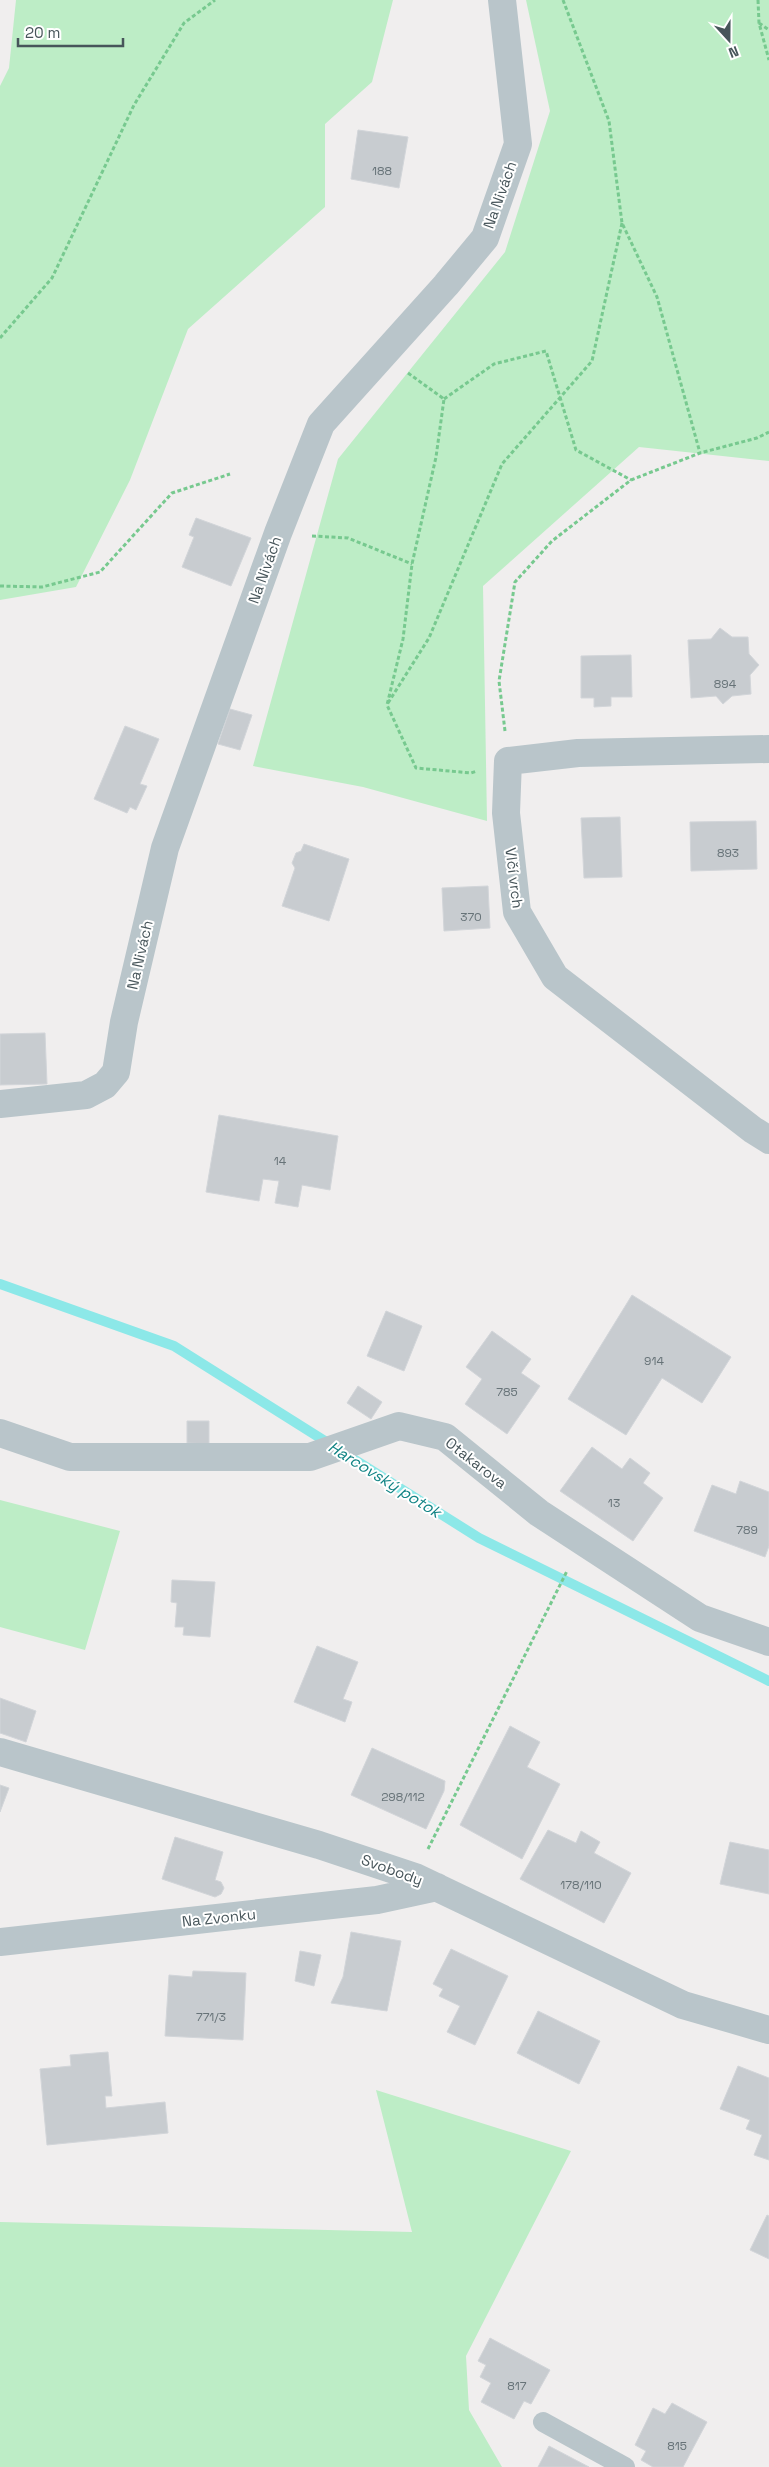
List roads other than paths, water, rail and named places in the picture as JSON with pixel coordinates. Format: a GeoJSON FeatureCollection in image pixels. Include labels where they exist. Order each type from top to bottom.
{"type":"FeatureCollection","features":[{"type":"Feature","properties":{"kind":"street","name":"Na Nivách"},"geometry":{"type":"LineString","coordinates":[[0,1104],[86,1095],[105,1085],[116,1072],[124,1022],[165,848],[278,533],[321,424],[485,238],[518,144],[502,0]]}},
{"type":"Feature","properties":{"kind":"street","name":"Vlčí vrch"},"geometry":{"type":"LineString","coordinates":[[769,749],[578,753],[508,761],[506,813],[516,912],[555,977],[753,1130],[769,1140]]}},
{"type":"Feature","properties":{"kind":"street","name":"Otakarova"},"geometry":{"type":"LineString","coordinates":[[0,1432],[70,1457],[310,1457],[399,1426],[445,1438],[539,1514],[700,1618],[769,1642]]}},
{"type":"Feature","properties":{"kind":"street","name":"Svobody"},"geometry":{"type":"LineString","coordinates":[[0,1752],[319,1845],[426,1882],[683,2005],[769,2030]]}},
{"type":"Feature","properties":{"kind":"street","name":"Na Zvonku"},"geometry":{"type":"LineString","coordinates":[[0,1942],[377,1900],[426,1882]]}},
{"type":"Feature","properties":{"kind":"lane"},"geometry":{"type":"LineString","coordinates":[[543,2422],[625,2467]]}},
{"type":"Feature","properties":{"kind":"waterway","name":"Harcovský potok"},"geometry":{"type":"LineString","coordinates":[[0,1284],[174,1346],[479,1538],[769,1681]]}}]}
